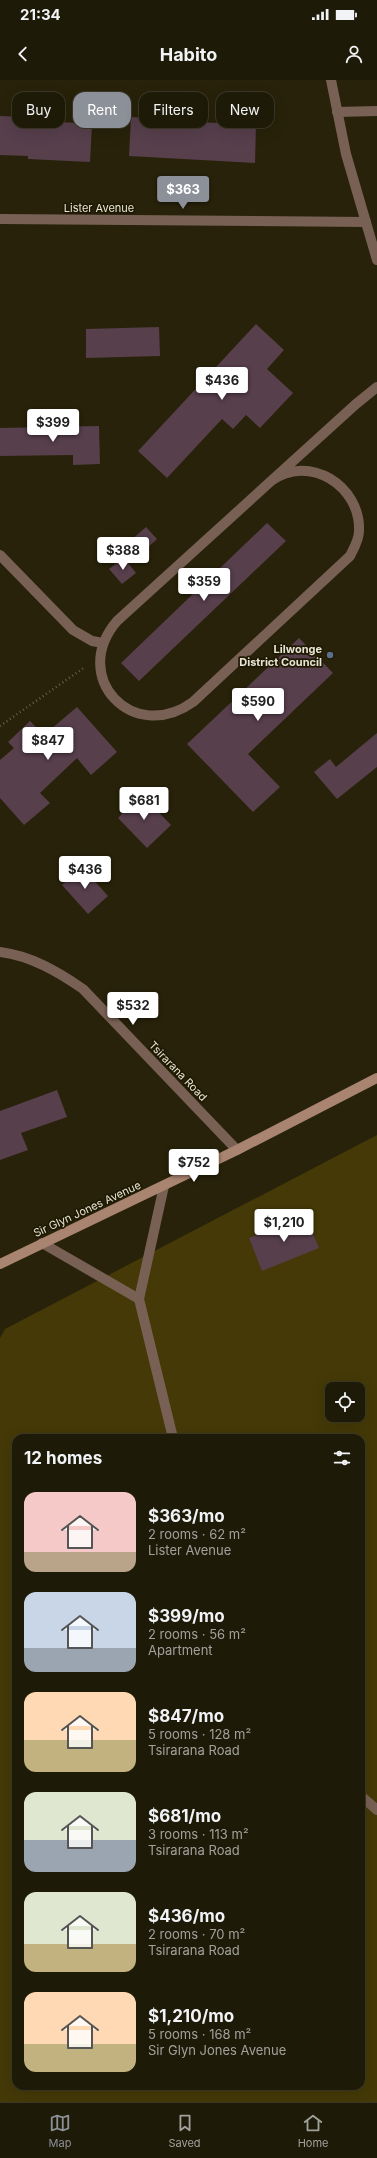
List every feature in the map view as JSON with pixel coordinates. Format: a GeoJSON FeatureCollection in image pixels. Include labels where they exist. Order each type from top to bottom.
{"type":"FeatureCollection","features":[{"type":"Feature","properties":{"kind":"main road","name":"Sir Glyn Jones Avenue"},"geometry":{"type":"LineString","coordinates":[[0,1264],[237,1150],[377,1078]]}},
{"type":"Feature","properties":{"kind":"street"},"geometry":{"type":"LineString","coordinates":[[331,80],[346,154],[377,260]]}},
{"type":"Feature","properties":{"kind":"street"},"geometry":{"type":"LineString","coordinates":[[337,112],[377,111]]}},
{"type":"Feature","properties":{"kind":"street","name":"Lister Avenue"},"geometry":{"type":"LineString","coordinates":[[0,219],[366,222]]}},
{"type":"Feature","properties":{"kind":"street"},"geometry":{"type":"LineString","coordinates":[[271,481],[289,472],[302,471],[316,472],[328,476],[340,484],[349,494],[355,505],[359,532],[350,556],[341,567],[193,702],[182,710],[170,715],[156,717],[143,716],[119,704],[110,694],[100,669],[100,656],[103,643],[117,621],[271,481],[377,387]]}},
{"type":"Feature","properties":{"kind":"street"},"geometry":{"type":"LineString","coordinates":[[0,556],[73,630],[92,641],[103,643]]}},
{"type":"Feature","properties":{"kind":"street","name":"Tsirarana Road"},"geometry":{"type":"LineString","coordinates":[[0,952],[38,962],[61,973],[82,989],[237,1150]]}},
{"type":"Feature","properties":{"kind":"street"},"geometry":{"type":"LineString","coordinates":[[164,1186],[139,1299],[172,1434]]}},
{"type":"Feature","properties":{"kind":"street"},"geometry":{"type":"LineString","coordinates":[[42,1243],[139,1299]]}},
{"type":"Feature","properties":{"kind":"street"},"geometry":{"type":"LineString","coordinates":[[365,1800],[377,1810]]}},
{"type":"Feature","properties":{"kind":"path"},"geometry":{"type":"LineString","coordinates":[[0,726],[100,656]]}},
{"type":"Feature","properties":{"kind":"shaded area"},"geometry":{"type":"Polygon","coordinates":[[[377,1135],[377,2102],[0,2102],[0,1338],[5,1329],[377,1135]]]}},
{"type":"Feature","properties":{"kind":"building"},"geometry":{"type":"Polygon","coordinates":[[[0,116],[12,116],[12,128],[65,128],[65,122],[73,123],[73,128],[92,128],[90,162],[28,159],[28,156],[0,155],[0,116]]]}},
{"type":"Feature","properties":{"kind":"building"},"geometry":{"type":"Polygon","coordinates":[[[131,117],[139,117],[139,128],[208,128],[208,123],[216,123],[216,128],[256,128],[255,163],[129,156],[131,117]]]}},
{"type":"Feature","properties":{"kind":"building"},"geometry":{"type":"Polygon","coordinates":[[[256,324],[284,350],[267,369],[293,393],[260,428],[246,415],[233,429],[222,419],[167,478],[138,451],[256,324]]]}},
{"type":"Feature","properties":{"kind":"building"},"geometry":{"type":"Polygon","coordinates":[[[159,327],[160,356],[86,358],[86,329],[159,327]]]}},
{"type":"Feature","properties":{"kind":"building"},"geometry":{"type":"Polygon","coordinates":[[[99,426],[100,464],[73,465],[73,455],[0,456],[0,428],[99,426]]]}},
{"type":"Feature","properties":{"kind":"building"},"geometry":{"type":"Polygon","coordinates":[[[267,523],[286,541],[139,681],[121,663],[267,523]]]}},
{"type":"Feature","properties":{"kind":"building"},"geometry":{"type":"Polygon","coordinates":[[[146,527],[157,539],[142,553],[130,541],[146,527]]]}},
{"type":"Feature","properties":{"kind":"building"},"geometry":{"type":"Polygon","coordinates":[[[124,558],[136,573],[122,584],[109,569],[124,558]]]}},
{"type":"Feature","properties":{"kind":"building"},"geometry":{"type":"Polygon","coordinates":[[[299,638],[333,673],[248,754],[280,787],[253,812],[187,744],[299,638]]]}},
{"type":"Feature","properties":{"kind":"building"},"geometry":{"type":"Polygon","coordinates":[[[77,707],[117,752],[91,775],[77,758],[40,793],[50,803],[24,825],[0,798],[0,760],[14,748],[8,742],[30,721],[44,735],[77,707]]]}},
{"type":"Feature","properties":{"kind":"building"},"geometry":{"type":"Polygon","coordinates":[[[377,733],[377,767],[337,799],[314,772],[330,759],[336,767],[377,733]]]}},
{"type":"Feature","properties":{"kind":"building"},"geometry":{"type":"Polygon","coordinates":[[[141,794],[171,825],[147,848],[118,818],[141,794]]]}},
{"type":"Feature","properties":{"kind":"building"},"geometry":{"type":"Polygon","coordinates":[[[82,867],[108,896],[88,914],[62,885],[82,867]]]}},
{"type":"Feature","properties":{"kind":"building"},"geometry":{"type":"Polygon","coordinates":[[[57,1090],[67,1117],[21,1133],[28,1150],[0,1160],[0,1111],[57,1090]]]}},
{"type":"Feature","properties":{"kind":"building"},"geometry":{"type":"Polygon","coordinates":[[[305,1215],[319,1248],[262,1271],[249,1238],[305,1215]]]}},
{"type":"Feature","properties":{"kind":"place","name":"Lilwonge District Council"},"geometry":{"type":"Point","coordinates":[330,655]}}]}
